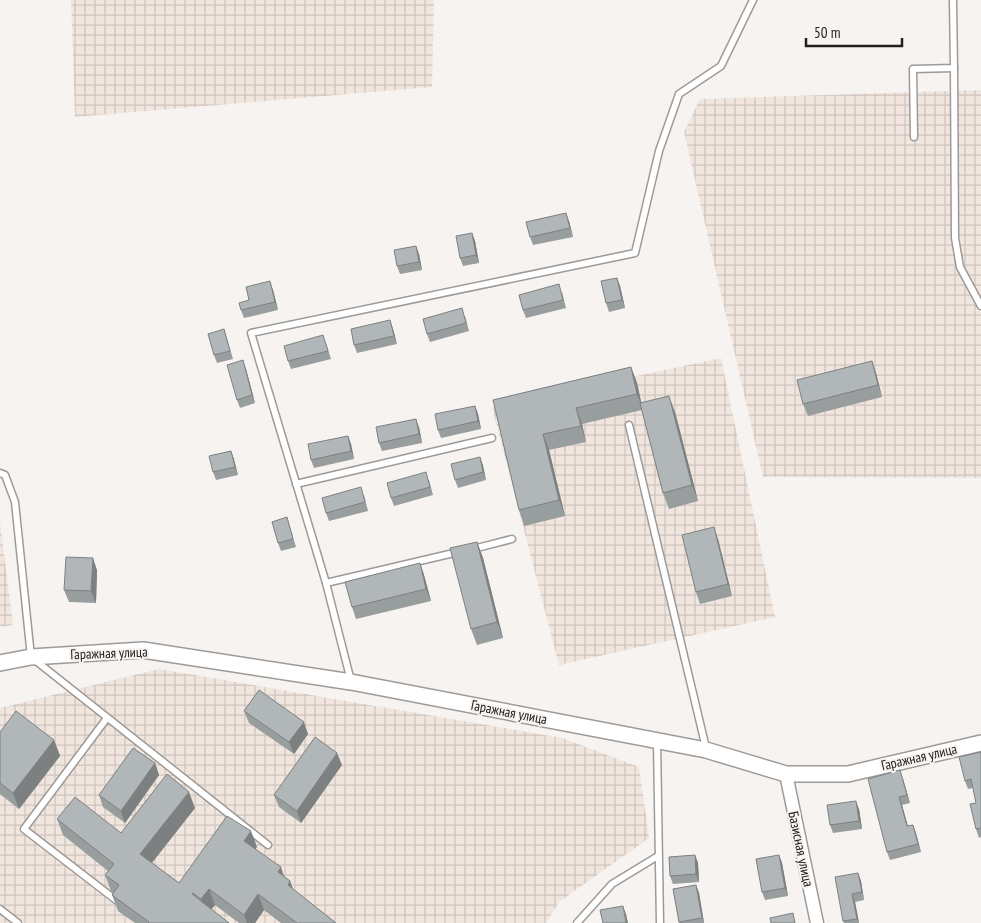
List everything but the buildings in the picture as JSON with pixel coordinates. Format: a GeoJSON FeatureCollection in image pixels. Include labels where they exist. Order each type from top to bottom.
{"type":"FeatureCollection","features":[{"type":"Feature","properties":{"kind":"street","name":"Гаражная улица"},"geometry":{"type":"LineString","coordinates":[[0,663],[31,657],[144,650],[351,682],[657,740],[706,750],[786,774],[848,774],[981,743]]}},
{"type":"Feature","properties":{"kind":"street","name":"Базисная улица"},"geometry":{"type":"LineString","coordinates":[[786,774],[817,923]]}},
{"type":"Feature","properties":{"kind":"lane"},"geometry":{"type":"LineString","coordinates":[[351,682],[326,583],[251,333],[635,253],[659,151],[679,94],[721,66],[753,0]]}},
{"type":"Feature","properties":{"kind":"lane"},"geometry":{"type":"LineString","coordinates":[[953,0],[955,238],[960,266],[981,306]]}},
{"type":"Feature","properties":{"kind":"lane"},"geometry":{"type":"LineString","coordinates":[[914,137],[913,69],[954,68]]}},
{"type":"Feature","properties":{"kind":"lane"},"geometry":{"type":"LineString","coordinates":[[629,425],[706,750]]}},
{"type":"Feature","properties":{"kind":"lane"},"geometry":{"type":"LineString","coordinates":[[296,484],[492,438]]}},
{"type":"Feature","properties":{"kind":"lane"},"geometry":{"type":"LineString","coordinates":[[0,472],[5,475],[15,502],[31,657],[268,845]]}},
{"type":"Feature","properties":{"kind":"lane"},"geometry":{"type":"LineString","coordinates":[[326,583],[512,539]]}},
{"type":"Feature","properties":{"kind":"lane"},"geometry":{"type":"LineString","coordinates":[[107,718],[24,829],[116,900]]}},
{"type":"Feature","properties":{"kind":"lane"},"geometry":{"type":"LineString","coordinates":[[657,740],[660,923]]}},
{"type":"Feature","properties":{"kind":"lane"},"geometry":{"type":"LineString","coordinates":[[577,923],[612,884],[658,856]]}},
{"type":"Feature","properties":{"kind":"lane"},"geometry":{"type":"LineString","coordinates":[[0,909],[18,923]]}},
{"type":"Feature","properties":{"kind":"shaded area"},"geometry":{"type":"Polygon","coordinates":[[[71,0],[434,0],[432,87],[75,117],[71,0]]]}},
{"type":"Feature","properties":{"kind":"shaded area"},"geometry":{"type":"Polygon","coordinates":[[[981,90],[981,478],[763,477],[684,132],[700,99],[981,90]]]}},
{"type":"Feature","properties":{"kind":"shaded area"},"geometry":{"type":"Polygon","coordinates":[[[721,358],[775,617],[559,665],[492,407],[721,358]]]}},
{"type":"Feature","properties":{"kind":"shaded area"},"geometry":{"type":"Polygon","coordinates":[[[0,523],[13,625],[0,627],[0,523]]]}},
{"type":"Feature","properties":{"kind":"shaded area"},"geometry":{"type":"Polygon","coordinates":[[[159,669],[562,738],[639,767],[649,838],[559,902],[546,923],[0,923],[0,708],[159,669]]]}}]}
